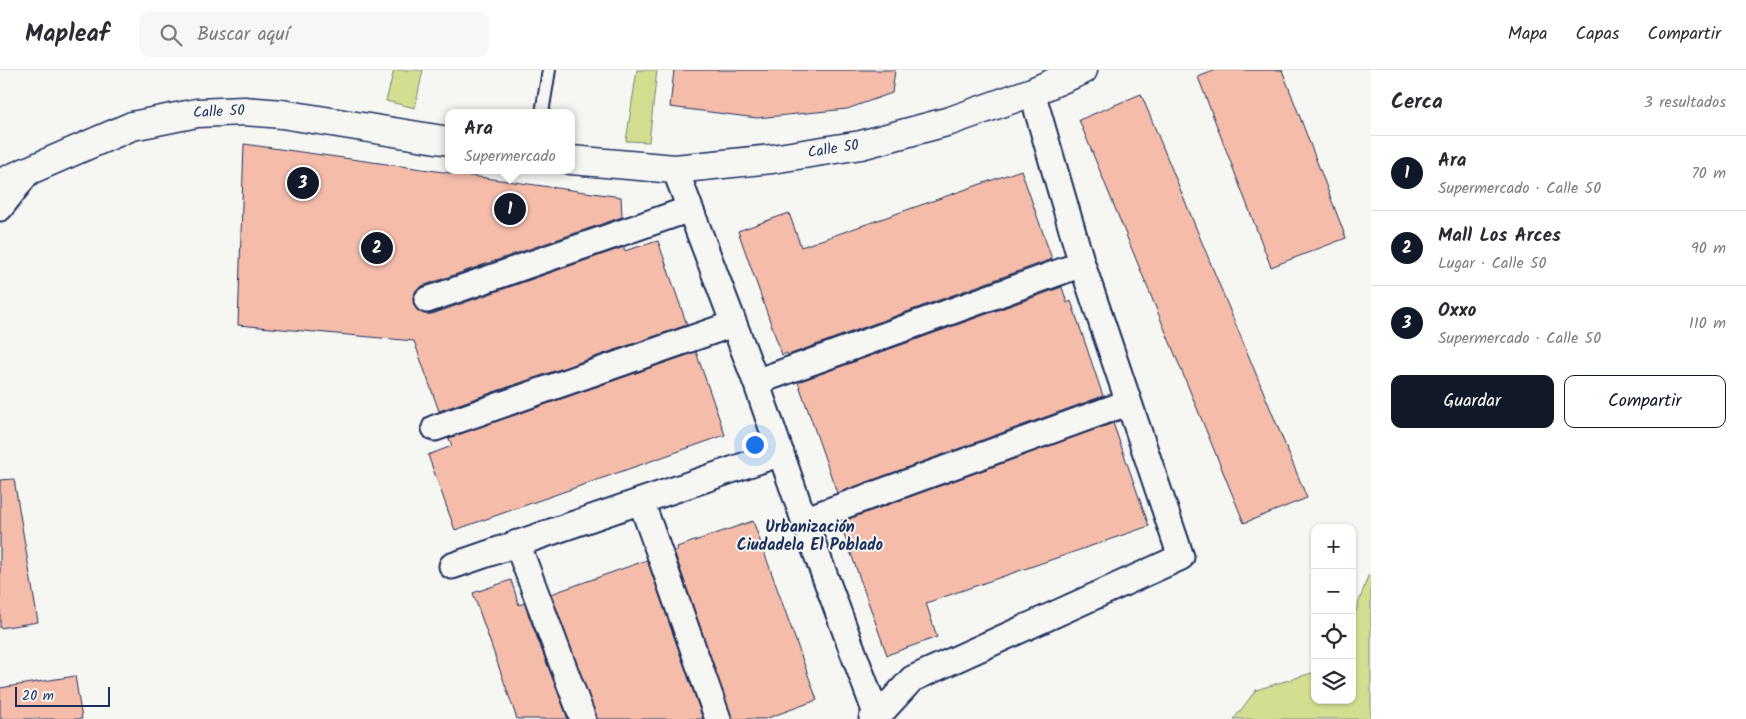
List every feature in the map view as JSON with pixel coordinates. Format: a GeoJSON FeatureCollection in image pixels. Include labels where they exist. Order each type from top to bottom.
{"type":"FeatureCollection","features":[{"type":"Feature","properties":{"kind":"main road","name":"Calle 50"},"geometry":{"type":"LineString","coordinates":[[575,160],[675,169],[772,159],[861,145],[950,121],[1032,92],[1083,70]]}},
{"type":"Feature","properties":{"kind":"main road","name":"Calle 50"},"geometry":{"type":"LineString","coordinates":[[0,183],[132,126],[197,113],[244,111],[282,114],[445,140]]}},
{"type":"Feature","properties":{"kind":"street"},"geometry":{"type":"LineString","coordinates":[[675,169],[756,382],[876,718],[912,679],[1181,558],[1127,403],[1082,264],[1032,92]]}},
{"type":"Feature","properties":{"kind":"street"},"geometry":{"type":"LineString","coordinates":[[0,208],[28,172]]}},
{"type":"Feature","properties":{"kind":"street"},"geometry":{"type":"LineString","coordinates":[[427,300],[690,209]]}},
{"type":"Feature","properties":{"kind":"street"},"geometry":{"type":"LineString","coordinates":[[756,382],[1082,264]]}},
{"type":"Feature","properties":{"kind":"street"},"geometry":{"type":"LineString","coordinates":[[435,428],[733,324]]}},
{"type":"Feature","properties":{"kind":"street"},"geometry":{"type":"LineString","coordinates":[[804,520],[1127,403]]}},
{"type":"Feature","properties":{"kind":"street"},"geometry":{"type":"LineString","coordinates":[[452,566],[781,453]]}},
{"type":"Feature","properties":{"kind":"street"},"geometry":{"type":"LineString","coordinates":[[641,501],[718,719]]}},
{"type":"Feature","properties":{"kind":"street"},"geometry":{"type":"LineString","coordinates":[[517,543],[583,719]]}},
{"type":"Feature","properties":{"kind":"lane"},"geometry":{"type":"LineString","coordinates":[[543,109],[549,70]]}},
{"type":"Feature","properties":{"kind":"green space"},"geometry":{"type":"Polygon","coordinates":[[[394,70],[423,70],[415,108],[386,101],[394,70]]]}},
{"type":"Feature","properties":{"kind":"green space"},"geometry":{"type":"Polygon","coordinates":[[[637,70],[657,70],[649,142],[626,141],[637,70]]]}},
{"type":"Feature","properties":{"kind":"green space"},"geometry":{"type":"Polygon","coordinates":[[[1371,575],[1371,719],[1234,719],[1256,690],[1311,673],[1311,704],[1356,704],[1356,610],[1368,576],[1371,575]]]}},
{"type":"Feature","properties":{"kind":"building"},"geometry":{"type":"Polygon","coordinates":[[[674,70],[895,70],[892,93],[847,109],[757,118],[670,107],[674,70]]]}},
{"type":"Feature","properties":{"kind":"building"},"geometry":{"type":"Polygon","coordinates":[[[1216,70],[1282,70],[1346,238],[1271,267],[1198,77],[1216,70]]]}},
{"type":"Feature","properties":{"kind":"building"},"geometry":{"type":"Polygon","coordinates":[[[1141,94],[1307,498],[1244,523],[1079,120],[1141,94]]]}},
{"type":"Feature","properties":{"kind":"building"},"geometry":{"type":"Polygon","coordinates":[[[244,144],[445,172],[445,174],[457,174],[621,197],[622,217],[422,286],[416,290],[413,297],[414,305],[424,314],[432,314],[624,247],[624,251],[658,241],[687,325],[439,411],[414,341],[238,325],[244,144]]]}},
{"type":"Feature","properties":{"kind":"building"},"geometry":{"type":"Polygon","coordinates":[[[1021,170],[1052,259],[788,355],[787,353],[782,355],[738,231],[789,213],[801,247],[1021,170]]]}},
{"type":"Feature","properties":{"kind":"building"},"geometry":{"type":"Polygon","coordinates":[[[1062,287],[1067,303],[1071,301],[1103,396],[837,493],[798,382],[1062,287]]]}},
{"type":"Feature","properties":{"kind":"building"},"geometry":{"type":"Polygon","coordinates":[[[696,352],[725,435],[455,530],[428,455],[452,446],[449,438],[696,352]]]}},
{"type":"Feature","properties":{"kind":"building"},"geometry":{"type":"Polygon","coordinates":[[[1113,423],[1149,526],[926,603],[937,637],[887,655],[843,531],[849,529],[846,520],[1113,423]]]}},
{"type":"Feature","properties":{"kind":"building"},"geometry":{"type":"Polygon","coordinates":[[[14,479],[38,622],[0,628],[0,480],[14,479]]]}},
{"type":"Feature","properties":{"kind":"building"},"geometry":{"type":"Polygon","coordinates":[[[753,521],[817,700],[765,719],[732,719],[674,551],[678,550],[677,547],[753,521]]]}},
{"type":"Feature","properties":{"kind":"building"},"geometry":{"type":"Polygon","coordinates":[[[647,560],[703,719],[597,719],[551,594],[647,560]]]}},
{"type":"Feature","properties":{"kind":"building"},"geometry":{"type":"Polygon","coordinates":[[[511,580],[519,605],[524,603],[568,719],[517,719],[473,593],[511,580]]]}},
{"type":"Feature","properties":{"kind":"building"},"geometry":{"type":"Polygon","coordinates":[[[75,676],[82,719],[0,719],[0,688],[75,676]]]}},
{"type":"Feature","properties":{"kind":"place","name":"Oxxo"},"geometry":{"type":"Point","coordinates":[303,183]}},
{"type":"Feature","properties":{"kind":"place","name":"Ara"},"geometry":{"type":"Point","coordinates":[510,209]}},
{"type":"Feature","properties":{"kind":"place","name":"Mall Los Arces"},"geometry":{"type":"Point","coordinates":[377,248]}},
{"type":"Feature","properties":{"kind":"district","name":"Urbanización Ciudadela El Poblado"},"geometry":{"type":"Point","coordinates":[810,536]}}]}
